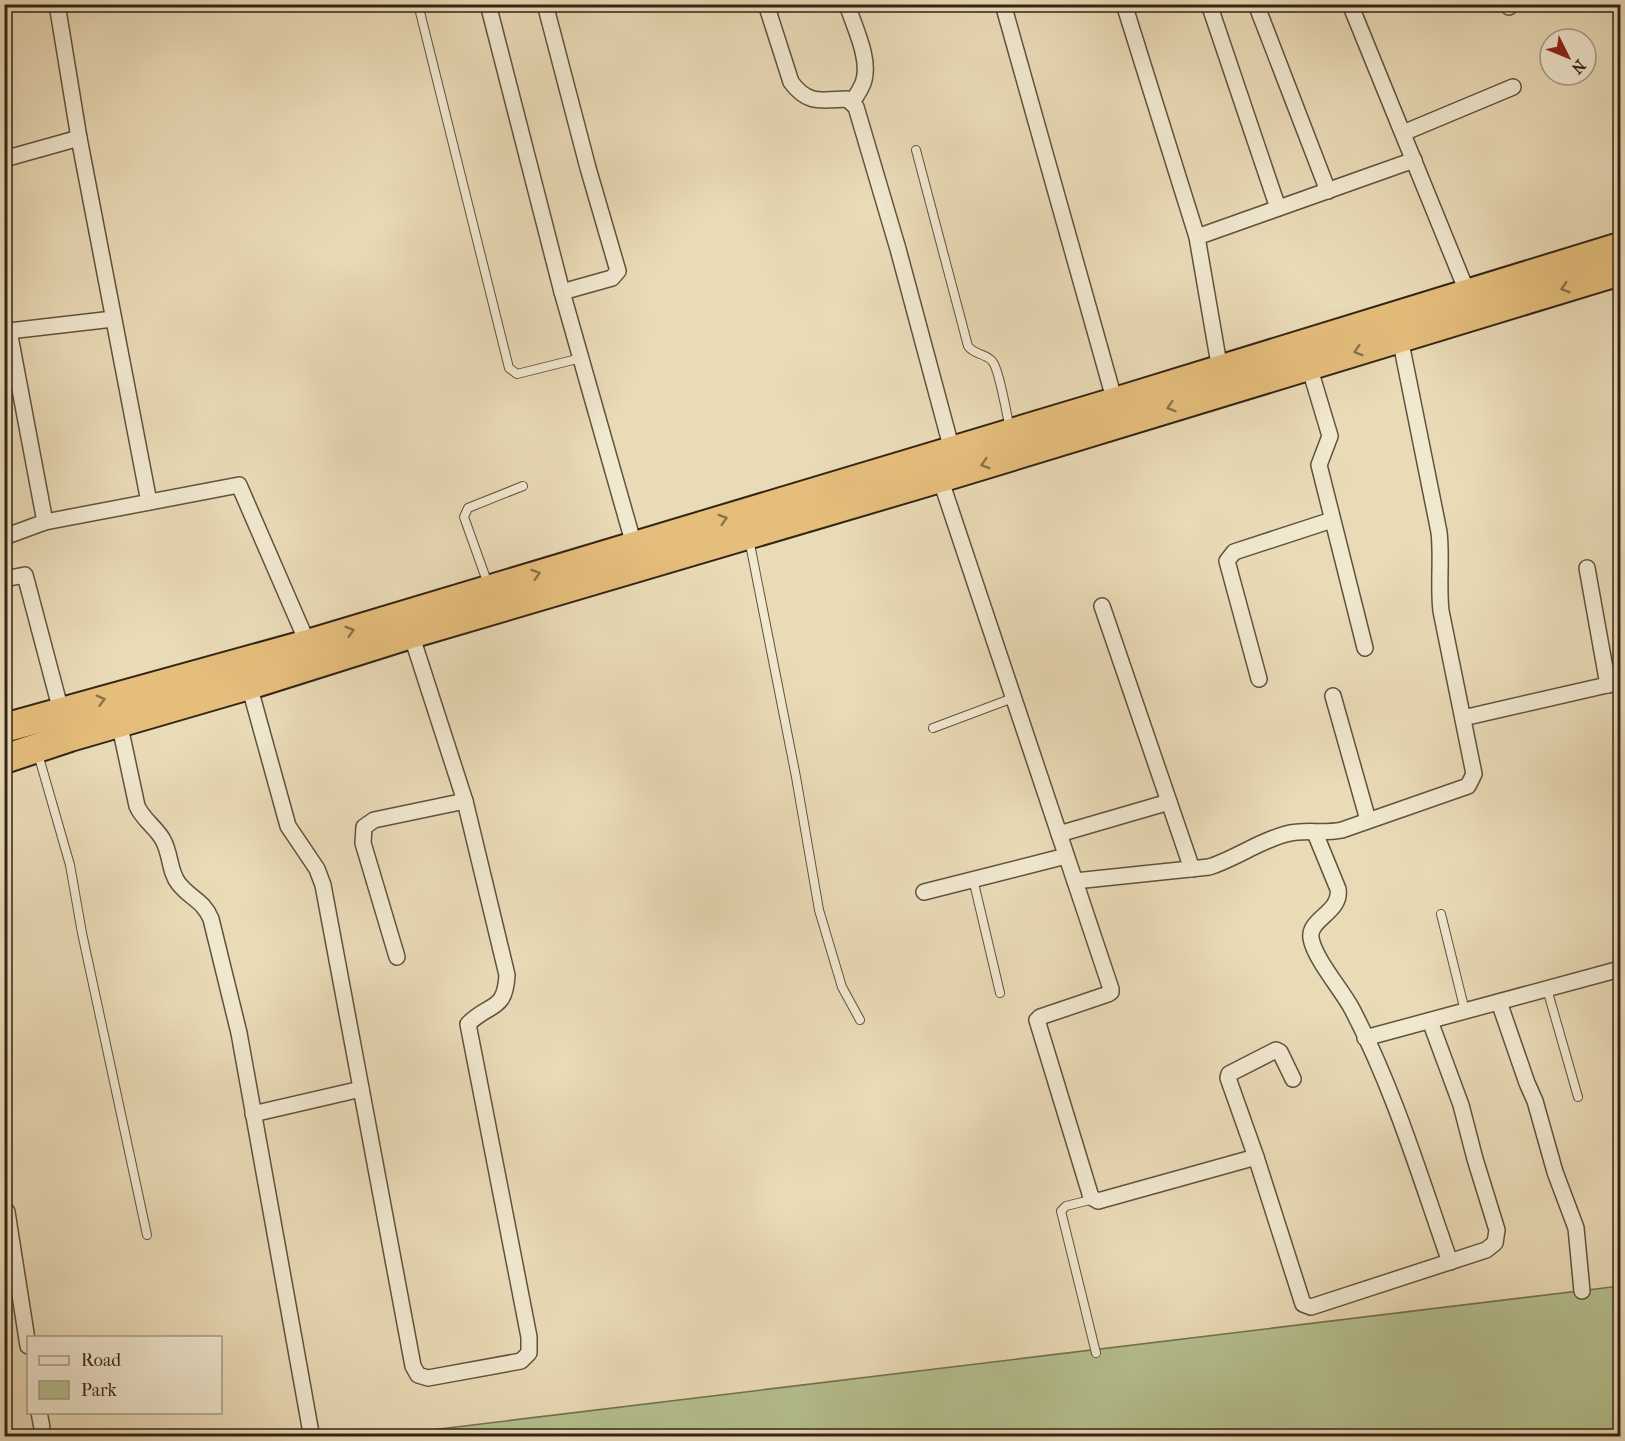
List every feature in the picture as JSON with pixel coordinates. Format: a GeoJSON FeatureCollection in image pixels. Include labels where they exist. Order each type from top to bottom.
{"type":"FeatureCollection","features":[{"type":"Feature","properties":{"kind":"highway"},"geometry":{"type":"LineString","coordinates":[[4,759],[411,634],[952,450],[1620,247]]}},
{"type":"Feature","properties":{"kind":"highway"},"geometry":{"type":"LineString","coordinates":[[4,728],[308,644],[489,588],[748,534],[940,478],[1620,270]]}},
{"type":"Feature","properties":{"kind":"street"},"geometry":{"type":"LineString","coordinates":[[57,4],[79,138],[149,502]]}},
{"type":"Feature","properties":{"kind":"street"},"geometry":{"type":"LineString","coordinates":[[488,4],[562,292],[637,556]]}},
{"type":"Feature","properties":{"kind":"street"},"geometry":{"type":"LineString","coordinates":[[545,4],[618,271],[612,278],[562,292]]}},
{"type":"Feature","properties":{"kind":"street"},"geometry":{"type":"LineString","coordinates":[[766,4],[791,81],[799,93],[808,99],[847,99],[856,107],[898,249],[952,450]]}},
{"type":"Feature","properties":{"kind":"street"},"geometry":{"type":"LineString","coordinates":[[847,4],[863,55],[865,69],[861,88],[852,102]]}},
{"type":"Feature","properties":{"kind":"street"},"geometry":{"type":"LineString","coordinates":[[1003,4],[1115,402]]}},
{"type":"Feature","properties":{"kind":"street"},"geometry":{"type":"LineString","coordinates":[[1124,4],[1197,237],[1220,370]]}},
{"type":"Feature","properties":{"kind":"street"},"geometry":{"type":"LineString","coordinates":[[1209,4],[1278,208]]}},
{"type":"Feature","properties":{"kind":"street"},"geometry":{"type":"LineString","coordinates":[[1257,4],[1328,190]]}},
{"type":"Feature","properties":{"kind":"street"},"geometry":{"type":"LineString","coordinates":[[1350,4],[1468,294]]}},
{"type":"Feature","properties":{"kind":"street"},"geometry":{"type":"LineString","coordinates":[[1403,133],[1513,87]]}},
{"type":"Feature","properties":{"kind":"street"},"geometry":{"type":"LineString","coordinates":[[4,159],[79,138]]}},
{"type":"Feature","properties":{"kind":"street"},"geometry":{"type":"LineString","coordinates":[[1197,237],[1414,160]]}},
{"type":"Feature","properties":{"kind":"street"},"geometry":{"type":"LineString","coordinates":[[45,522],[7,331],[113,319]]}},
{"type":"Feature","properties":{"kind":"street"},"geometry":{"type":"LineString","coordinates":[[1075,881],[1192,869],[1223,863],[1286,834],[1342,830],[1468,786],[1474,774],[1439,593],[1442,555],[1440,531],[1400,338]]}},
{"type":"Feature","properties":{"kind":"street"},"geometry":{"type":"LineString","coordinates":[[1309,366],[1330,436],[1319,465],[1365,648]]}},
{"type":"Feature","properties":{"kind":"street"},"geometry":{"type":"LineString","coordinates":[[940,478],[1111,992],[1037,1020],[1091,1197],[1098,1201],[1256,1156]]}},
{"type":"Feature","properties":{"kind":"street"},"geometry":{"type":"LineString","coordinates":[[4,537],[45,522],[239,485],[308,644]]}},
{"type":"Feature","properties":{"kind":"street"},"geometry":{"type":"LineString","coordinates":[[1259,680],[1227,561],[1234,552],[1332,520]]}},
{"type":"Feature","properties":{"kind":"street"},"geometry":{"type":"LineString","coordinates":[[1462,718],[1614,684],[1587,568]]}},
{"type":"Feature","properties":{"kind":"street"},"geometry":{"type":"LineString","coordinates":[[4,579],[25,575],[61,711]]}},
{"type":"Feature","properties":{"kind":"street"},"geometry":{"type":"LineString","coordinates":[[1102,606],[1192,869]]}},
{"type":"Feature","properties":{"kind":"street"},"geometry":{"type":"LineString","coordinates":[[249,685],[288,826],[317,869],[323,885],[413,1366],[418,1375],[428,1378],[521,1361],[529,1353],[529,1337],[468,1024],[476,1015],[499,1004],[506,992],[507,975],[465,801],[411,634]]}},
{"type":"Feature","properties":{"kind":"street"},"geometry":{"type":"LineString","coordinates":[[1334,696],[1368,820]]}},
{"type":"Feature","properties":{"kind":"street"},"geometry":{"type":"LineString","coordinates":[[119,723],[140,815],[162,838],[178,884],[201,903],[211,920],[239,1033],[311,1433]]}},
{"type":"Feature","properties":{"kind":"street"},"geometry":{"type":"LineString","coordinates":[[397,957],[363,843],[364,827],[374,820],[465,801]]}},
{"type":"Feature","properties":{"kind":"street"},"geometry":{"type":"LineString","coordinates":[[1059,834],[1169,802]]}},
{"type":"Feature","properties":{"kind":"street"},"geometry":{"type":"LineString","coordinates":[[1315,833],[1340,897],[1312,928],[1310,935],[1329,973],[1351,1008],[1387,1086],[1450,1262]]}},
{"type":"Feature","properties":{"kind":"street"},"geometry":{"type":"LineString","coordinates":[[924,892],[1066,856]]}},
{"type":"Feature","properties":{"kind":"street"},"geometry":{"type":"LineString","coordinates":[[1365,1038],[1620,969]]}},
{"type":"Feature","properties":{"kind":"street"},"geometry":{"type":"LineString","coordinates":[[1499,1002],[1535,1101],[1555,1172],[1576,1228],[1582,1291]]}},
{"type":"Feature","properties":{"kind":"street"},"geometry":{"type":"LineString","coordinates":[[1293,1080],[1280,1052],[1276,1050],[1229,1074],[1228,1078],[1256,1156],[1303,1304],[1311,1307],[1486,1250],[1495,1243],[1497,1230],[1461,1105],[1430,1021]]}},
{"type":"Feature","properties":{"kind":"street"},"geometry":{"type":"LineString","coordinates":[[253,1114],[362,1089]]}},
{"type":"Feature","properties":{"kind":"street"},"geometry":{"type":"LineString","coordinates":[[4,1208],[7,1212],[27,1340]]}},
{"type":"Feature","properties":{"kind":"lane"},"geometry":{"type":"LineString","coordinates":[[418,4],[510,368],[517,375],[581,358]]}},
{"type":"Feature","properties":{"kind":"lane"},"geometry":{"type":"LineString","coordinates":[[916,150],[968,346],[994,363],[1011,433]]}},
{"type":"Feature","properties":{"kind":"lane"},"geometry":{"type":"LineString","coordinates":[[489,588],[464,517],[465,512],[468,508],[523,486]]}},
{"type":"Feature","properties":{"kind":"lane"},"geometry":{"type":"LineString","coordinates":[[748,534],[796,777],[819,910],[842,987],[860,1020]]}},
{"type":"Feature","properties":{"kind":"lane"},"geometry":{"type":"LineString","coordinates":[[933,728],[1014,698]]}},
{"type":"Feature","properties":{"kind":"lane"},"geometry":{"type":"LineString","coordinates":[[36,748],[70,865],[147,1234]]}},
{"type":"Feature","properties":{"kind":"lane"},"geometry":{"type":"LineString","coordinates":[[973,879],[1000,993]]}},
{"type":"Feature","properties":{"kind":"lane"},"geometry":{"type":"LineString","coordinates":[[1441,914],[1466,1011]]}},
{"type":"Feature","properties":{"kind":"lane"},"geometry":{"type":"LineString","coordinates":[[1547,989],[1578,1097]]}},
{"type":"Feature","properties":{"kind":"lane"},"geometry":{"type":"LineString","coordinates":[[1094,1199],[1066,1206],[1061,1212],[1096,1353]]}},
{"type":"Feature","properties":{"kind":"green space"},"geometry":{"type":"Polygon","coordinates":[[[1620,1286],[1620,1436],[381,1436],[1620,1286]]]}}]}
